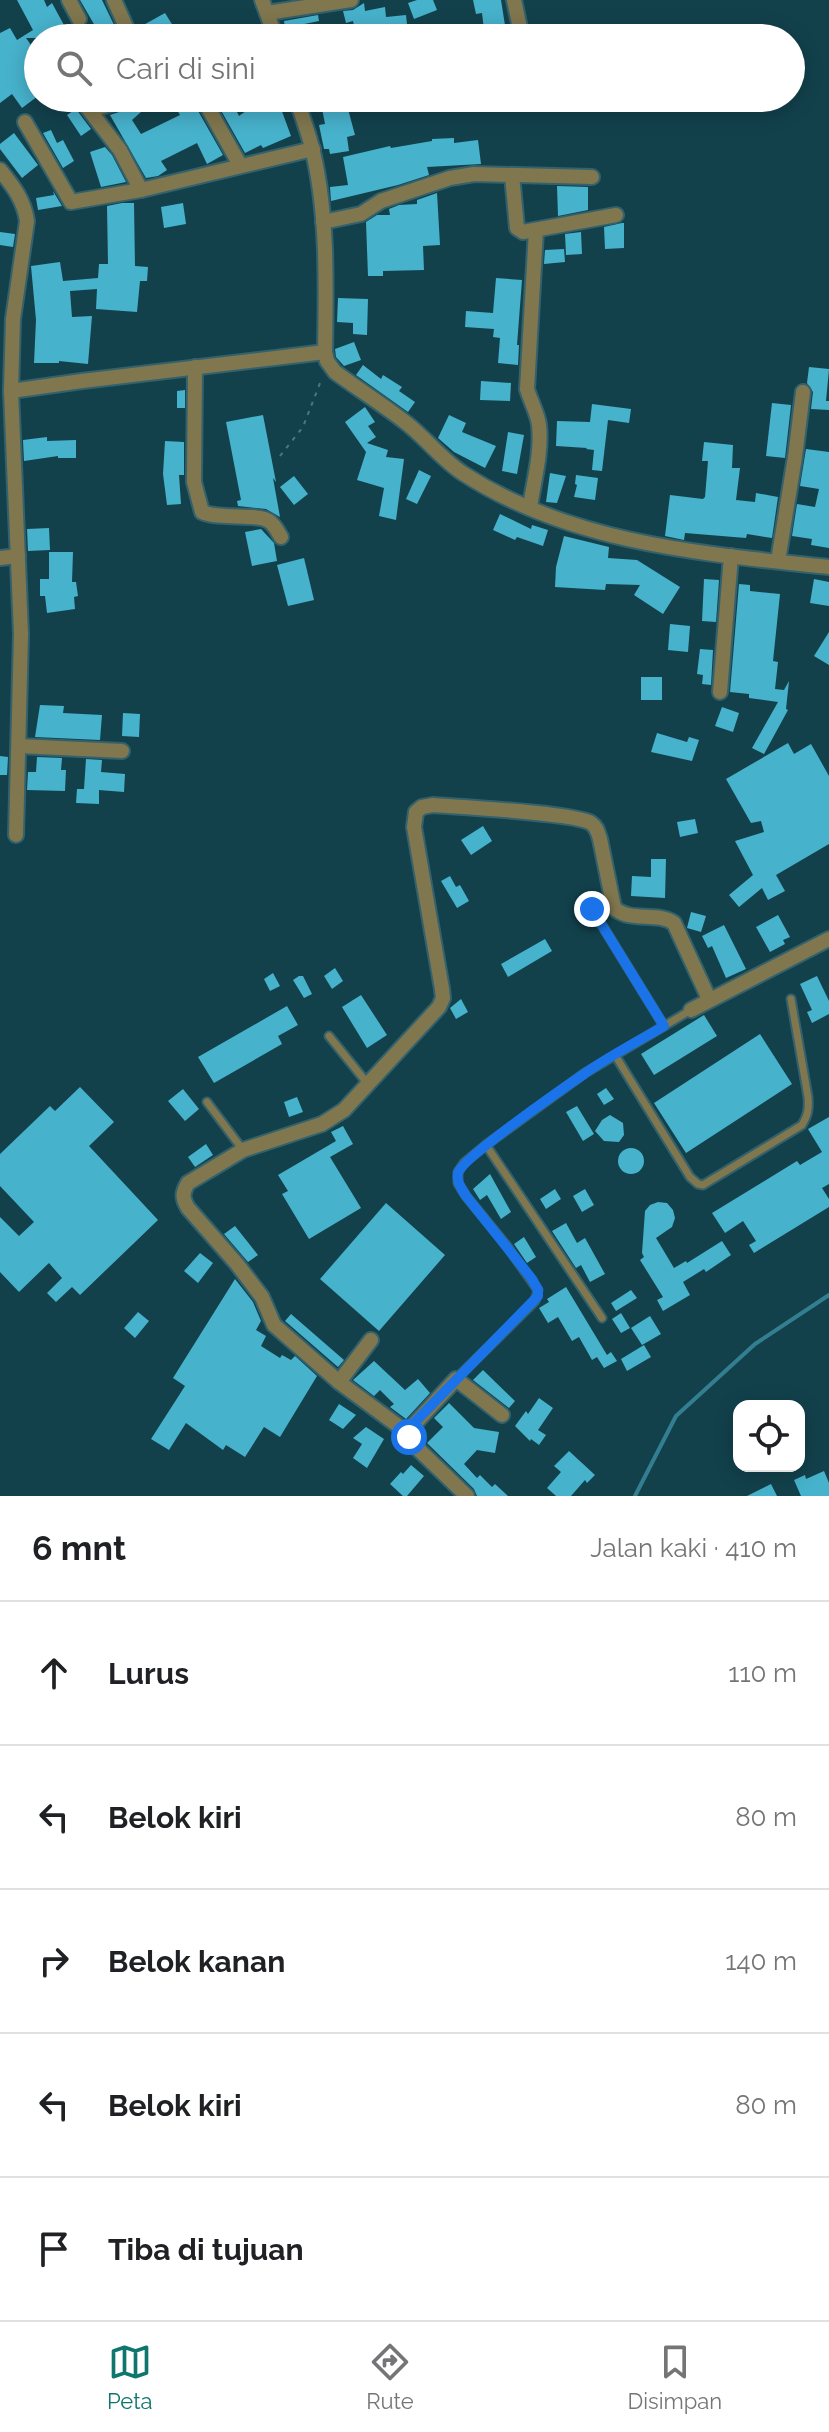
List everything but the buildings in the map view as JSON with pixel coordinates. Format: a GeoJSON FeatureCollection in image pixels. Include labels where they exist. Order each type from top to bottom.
{"type":"FeatureCollection","features":[{"type":"Feature","properties":{"kind":"street"},"geometry":{"type":"LineString","coordinates":[[69,0],[79,19]]}},
{"type":"Feature","properties":{"kind":"street"},"geometry":{"type":"LineString","coordinates":[[114,0],[125,24]]}},
{"type":"Feature","properties":{"kind":"street"},"geometry":{"type":"LineString","coordinates":[[264,6],[351,0]]}},
{"type":"Feature","properties":{"kind":"street"},"geometry":{"type":"LineString","coordinates":[[514,0],[519,24]]}},
{"type":"Feature","properties":{"kind":"street"},"geometry":{"type":"LineString","coordinates":[[92,112],[120,150],[141,190]]}},
{"type":"Feature","properties":{"kind":"street"},"geometry":{"type":"LineString","coordinates":[[210,112],[240,165]]}},
{"type":"Feature","properties":{"kind":"street"},"geometry":{"type":"LineString","coordinates":[[301,112],[313,149],[323,222],[326,357],[335,372],[407,423],[463,473],[559,520],[634,541],[829,567]]}},
{"type":"Feature","properties":{"kind":"street"},"geometry":{"type":"LineString","coordinates":[[25,122],[71,202],[141,190],[313,149]]}},
{"type":"Feature","properties":{"kind":"street"},"geometry":{"type":"LineString","coordinates":[[0,170],[25,207],[27,221],[6,320],[21,634],[16,835]]}},
{"type":"Feature","properties":{"kind":"street"},"geometry":{"type":"LineString","coordinates":[[323,222],[361,214],[381,201],[450,178],[474,174],[592,177]]}},
{"type":"Feature","properties":{"kind":"street"},"geometry":{"type":"LineString","coordinates":[[512,175],[517,228],[523,232],[616,215]]}},
{"type":"Feature","properties":{"kind":"street"},"geometry":{"type":"LineString","coordinates":[[530,507],[540,447],[539,421],[527,389],[536,230]]}},
{"type":"Feature","properties":{"kind":"street"},"geometry":{"type":"LineString","coordinates":[[11,391],[195,367],[326,357]]}},
{"type":"Feature","properties":{"kind":"street"},"geometry":{"type":"LineString","coordinates":[[195,367],[194,482],[202,512],[213,517],[263,518],[272,523],[281,537]]}},
{"type":"Feature","properties":{"kind":"street"},"geometry":{"type":"LineString","coordinates":[[778,561],[803,392]]}},
{"type":"Feature","properties":{"kind":"street"},"geometry":{"type":"LineString","coordinates":[[0,558],[18,556]]}},
{"type":"Feature","properties":{"kind":"street"},"geometry":{"type":"LineString","coordinates":[[720,692],[731,556]]}},
{"type":"Feature","properties":{"kind":"street"},"geometry":{"type":"LineString","coordinates":[[19,746],[122,751]]}},
{"type":"Feature","properties":{"kind":"street"},"geometry":{"type":"LineString","coordinates":[[467,1496],[415,1446],[409,1434],[339,1382],[274,1325],[262,1297],[183,1199],[183,1191],[188,1183],[243,1150],[322,1124],[344,1110],[439,1007],[443,998],[414,827],[416,812],[422,807],[433,805],[558,816],[591,823],[600,839],[614,908],[626,915],[655,916],[674,923],[709,999]]}},
{"type":"Feature","properties":{"kind":"street"},"geometry":{"type":"LineString","coordinates":[[691,1010],[829,939]]}},
{"type":"Feature","properties":{"kind":"street"},"geometry":{"type":"LineString","coordinates":[[339,1382],[371,1340]]}},
{"type":"Feature","properties":{"kind":"street"},"geometry":{"type":"LineString","coordinates":[[409,1434],[414,1423],[456,1379],[502,1415]]}},
{"type":"Feature","properties":{"kind":"lane"},"geometry":{"type":"LineString","coordinates":[[592,909],[664,1026]]}},
{"type":"Feature","properties":{"kind":"lane"},"geometry":{"type":"LineString","coordinates":[[615,1055],[690,1177],[703,1185],[802,1125],[807,1118],[808,1097],[791,999]]}},
{"type":"Feature","properties":{"kind":"lane"},"geometry":{"type":"LineString","coordinates":[[456,1379],[538,1296],[532,1279],[458,1183],[458,1172],[486,1145],[585,1073],[691,1010]]}},
{"type":"Feature","properties":{"kind":"lane"},"geometry":{"type":"LineString","coordinates":[[329,1036],[368,1085]]}},
{"type":"Feature","properties":{"kind":"lane"},"geometry":{"type":"LineString","coordinates":[[207,1102],[243,1150]]}},
{"type":"Feature","properties":{"kind":"lane"},"geometry":{"type":"LineString","coordinates":[[486,1145],[602,1318]]}},
{"type":"Feature","properties":{"kind":"path"},"geometry":{"type":"LineString","coordinates":[[280,456],[303,427],[326,357]]}},
{"type":"Feature","properties":{"kind":"waterway"},"geometry":{"type":"LineString","coordinates":[[635,1496],[676,1416],[755,1344],[829,1295]]}},
{"type":"Feature","properties":{"kind":"route"},"geometry":{"type":"LineString","coordinates":[[409,1437],[414,1423],[538,1296],[532,1279],[466,1196],[458,1183],[458,1172],[486,1145],[585,1073],[664,1026],[592,909]]}}]}
